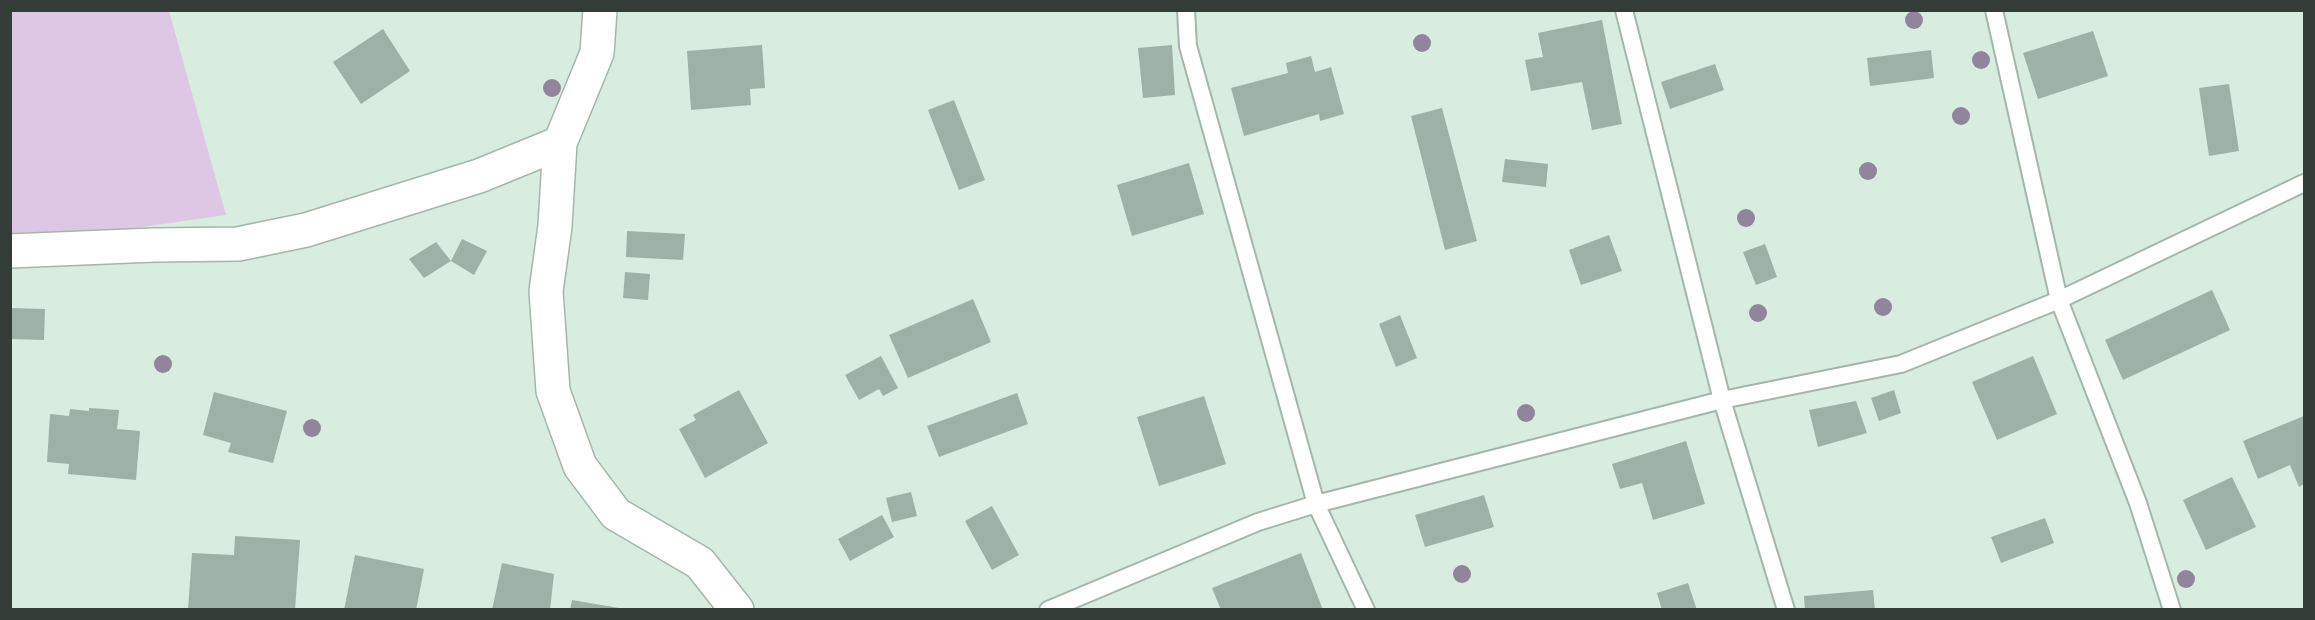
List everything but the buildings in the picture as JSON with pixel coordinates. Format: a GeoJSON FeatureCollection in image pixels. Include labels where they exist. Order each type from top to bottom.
{"type":"FeatureCollection","features":[{"type":"Feature","properties":{"kind":"street"},"geometry":{"type":"LineString","coordinates":[[600,10],[597,53],[560,143],[555,226],[546,291],[553,391],[579,466],[616,514],[700,563],[737,609]]}},
{"type":"Feature","properties":{"kind":"street"},"geometry":{"type":"LineString","coordinates":[[10,251],[238,244],[306,230],[479,176],[560,143]]}},
{"type":"Feature","properties":{"kind":"lane"},"geometry":{"type":"LineString","coordinates":[[1186,10],[1188,46],[1316,504],[1366,609]]}},
{"type":"Feature","properties":{"kind":"lane"},"geometry":{"type":"LineString","coordinates":[[1624,10],[1722,400],[1786,609]]}},
{"type":"Feature","properties":{"kind":"lane"},"geometry":{"type":"LineString","coordinates":[[1994,10],[2059,300],[2138,503],[2172,609]]}},
{"type":"Feature","properties":{"kind":"lane"},"geometry":{"type":"LineString","coordinates":[[1048,609],[1258,522],[1316,504],[1722,400],[1901,364],[2059,300],[2304,183]]}},
{"type":"Feature","properties":{"kind":"shaded area"},"geometry":{"type":"Polygon","coordinates":[[[10,11],[169,11],[226,215],[44,241],[11,242],[10,11]]]}}]}
